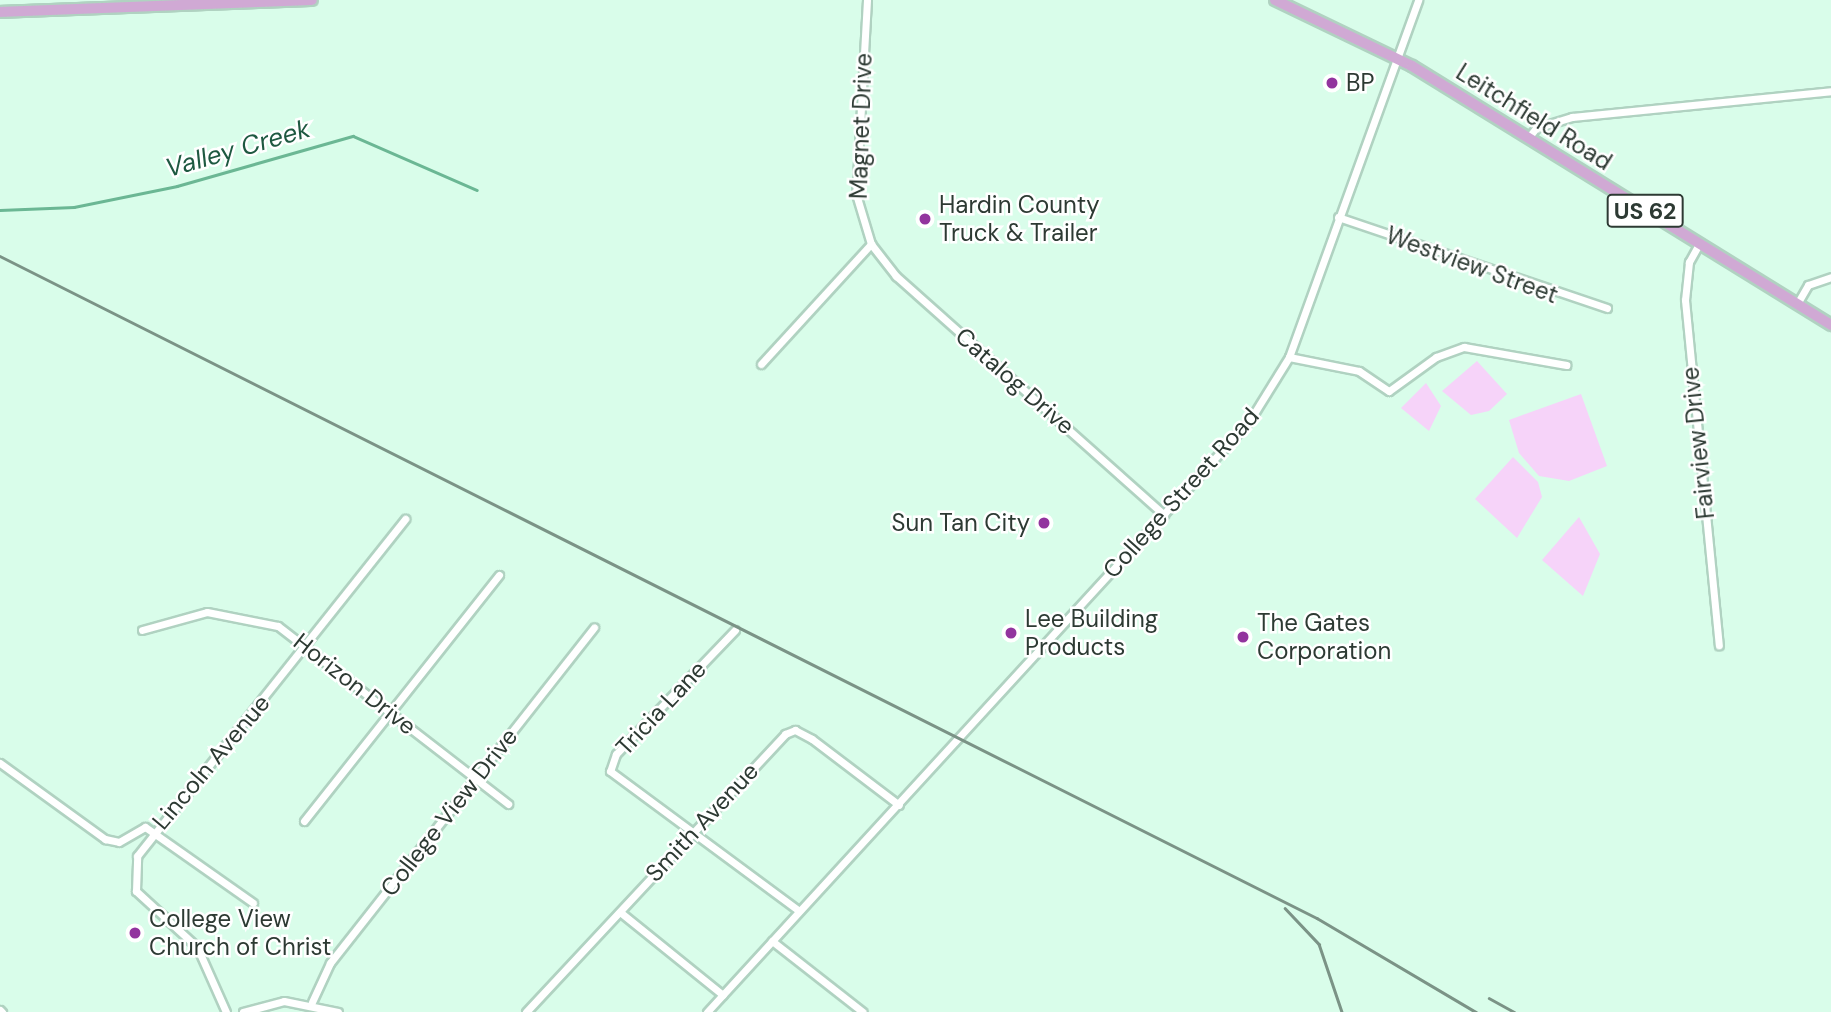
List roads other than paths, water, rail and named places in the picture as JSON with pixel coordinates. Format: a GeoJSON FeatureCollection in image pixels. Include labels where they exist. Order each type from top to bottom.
{"type":"FeatureCollection","features":[{"type":"Feature","properties":{"kind":"main road"},"geometry":{"type":"LineString","coordinates":[[0,12],[312,0]]}},
{"type":"Feature","properties":{"kind":"main road","name":"US 62"},"geometry":{"type":"LineString","coordinates":[[1275,0],[1394,56]]}},
{"type":"Feature","properties":{"kind":"main road","name":"Leitchfield Road"},"geometry":{"type":"LineString","coordinates":[[1394,56],[1831,325]]}},
{"type":"Feature","properties":{"kind":"street","name":"College Street Road"},"geometry":{"type":"LineString","coordinates":[[707,1012],[1250,420],[1289,357],[1394,56],[1418,0]]}},
{"type":"Feature","properties":{"kind":"street","name":"Magnet Drive"},"geometry":{"type":"LineString","coordinates":[[867,2],[856,194],[871,244]]}},
{"type":"Feature","properties":{"kind":"street"},"geometry":{"type":"LineString","coordinates":[[1528,138],[1535,128],[1572,117],[1831,91]]}},
{"type":"Feature","properties":{"kind":"street","name":"Westview Street"},"geometry":{"type":"LineString","coordinates":[[1338,217],[1607,308]]}},
{"type":"Feature","properties":{"kind":"street"},"geometry":{"type":"LineString","coordinates":[[761,365],[871,244]]}},
{"type":"Feature","properties":{"kind":"street","name":"Catalog Drive"},"geometry":{"type":"LineString","coordinates":[[871,244],[896,276],[1164,515]]}},
{"type":"Feature","properties":{"kind":"street","name":"Fairview Drive"},"geometry":{"type":"LineString","coordinates":[[1699,244],[1687,270],[1685,300],[1719,645]]}},
{"type":"Feature","properties":{"kind":"street"},"geometry":{"type":"LineString","coordinates":[[1797,304],[1808,285],[1831,277]]}},
{"type":"Feature","properties":{"kind":"street"},"geometry":{"type":"LineString","coordinates":[[1289,357],[1359,371],[1389,391],[1436,358],[1464,347],[1566,365]]}},
{"type":"Feature","properties":{"kind":"street","name":"Lincoln Avenue"},"geometry":{"type":"LineString","coordinates":[[226,1012],[197,947],[136,891],[135,863],[153,833],[405,519]]}},
{"type":"Feature","properties":{"kind":"street"},"geometry":{"type":"LineString","coordinates":[[304,821],[499,575]]}},
{"type":"Feature","properties":{"kind":"street","name":"Horizon Drive"},"geometry":{"type":"LineString","coordinates":[[142,630],[207,612],[249,616],[307,644],[508,804]]}},
{"type":"Feature","properties":{"kind":"street","name":"College View Drive"},"geometry":{"type":"LineString","coordinates":[[312,1002],[326,968],[594,627]]}},
{"type":"Feature","properties":{"kind":"street","name":"Tricia Lane"},"geometry":{"type":"LineString","coordinates":[[735,630],[610,766],[619,781],[799,911]]}},
{"type":"Feature","properties":{"kind":"street","name":"Smith Avenue"},"geometry":{"type":"LineString","coordinates":[[526,1012],[790,730],[812,739],[898,804]]}},
{"type":"Feature","properties":{"kind":"street"},"geometry":{"type":"LineString","coordinates":[[0,763],[111,842],[141,825],[253,902]]}},
{"type":"Feature","properties":{"kind":"street"},"geometry":{"type":"LineString","coordinates":[[620,912],[723,995]]}},
{"type":"Feature","properties":{"kind":"street"},"geometry":{"type":"LineString","coordinates":[[772,941],[863,1012]]}},
{"type":"Feature","properties":{"kind":"street"},"geometry":{"type":"LineString","coordinates":[[243,1012],[269,1003],[312,1002],[338,1012]]}},
{"type":"Feature","properties":{"kind":"waterway","name":"Valley Creek"},"geometry":{"type":"LineString","coordinates":[[0,210],[74,207],[177,186],[353,136],[477,190]]}},
{"type":"Feature","properties":{"kind":"railway"},"geometry":{"type":"LineString","coordinates":[[0,256],[1317,918],[1476,1012]]}},
{"type":"Feature","properties":{"kind":"railway"},"geometry":{"type":"LineString","coordinates":[[1285,908],[1319,944],[1342,1012]]}},
{"type":"Feature","properties":{"kind":"railway"},"geometry":{"type":"LineString","coordinates":[[1489,998],[1514,1012]]}},
{"type":"Feature","properties":{"kind":"place","name":"BP"},"geometry":{"type":"Point","coordinates":[1332,83]}},
{"type":"Feature","properties":{"kind":"place","name":"Hardin County Truck & Trailer"},"geometry":{"type":"Point","coordinates":[925,219]}},
{"type":"Feature","properties":{"kind":"place","name":"Sun Tan City"},"geometry":{"type":"Point","coordinates":[1044,523]}},
{"type":"Feature","properties":{"kind":"place","name":"Lee Building Products"},"geometry":{"type":"Point","coordinates":[1011,633]}},
{"type":"Feature","properties":{"kind":"place","name":"The Gates Corporation"},"geometry":{"type":"Point","coordinates":[1243,637]}},
{"type":"Feature","properties":{"kind":"place","name":"College View Church of Christ"},"geometry":{"type":"Point","coordinates":[135,933]}}]}
